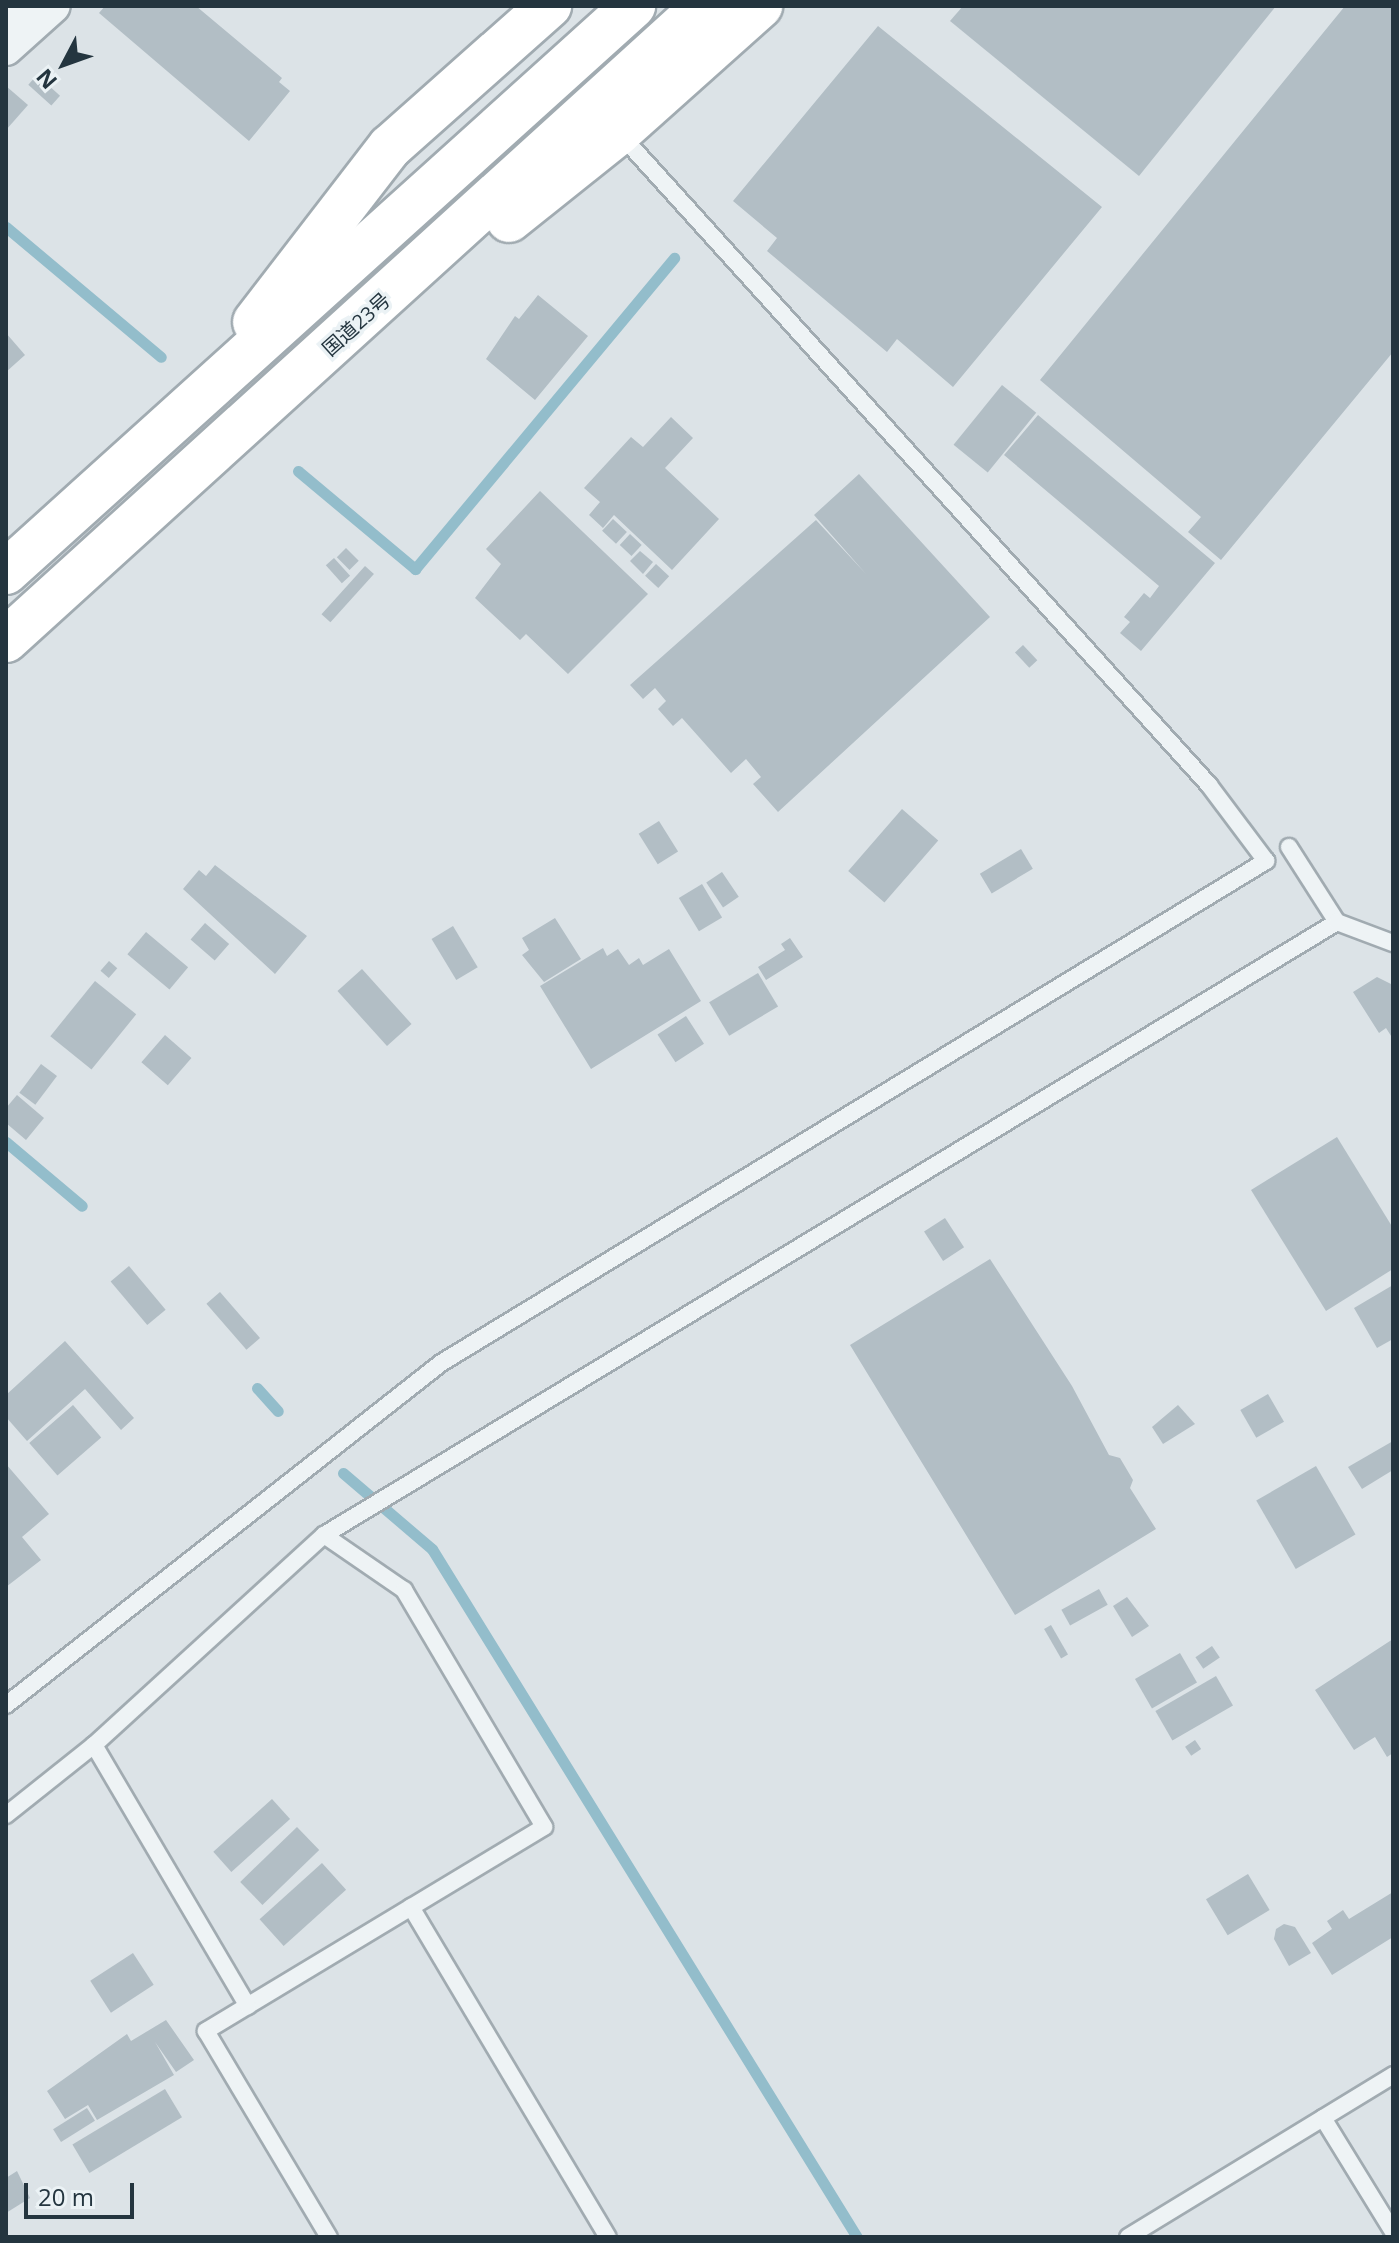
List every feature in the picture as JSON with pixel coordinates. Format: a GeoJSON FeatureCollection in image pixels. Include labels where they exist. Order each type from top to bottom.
{"type":"FeatureCollection","features":[{"type":"Feature","properties":{"kind":"highway"},"geometry":{"type":"LineString","coordinates":[[185,413],[390,147],[549,6]]}},
{"type":"Feature","properties":{"kind":"highway"},"geometry":{"type":"LineString","coordinates":[[6,572],[633,6]]}},
{"type":"Feature","properties":{"kind":"highway","name":"国道23号"},"geometry":{"type":"LineString","coordinates":[[6,640],[704,6]]}},
{"type":"Feature","properties":{"kind":"highway"},"geometry":{"type":"LineString","coordinates":[[218,449],[618,133],[760,6]]}},
{"type":"Feature","properties":{"kind":"street"},"geometry":{"type":"LineString","coordinates":[[13,28],[54,6]]}},
{"type":"Feature","properties":{"kind":"lane"},"geometry":{"type":"LineString","coordinates":[[6,1705],[441,1363],[1266,861],[1209,785],[618,133]]}},
{"type":"Feature","properties":{"kind":"lane"},"geometry":{"type":"LineString","coordinates":[[1289,847],[1337,922],[1393,943]]}},
{"type":"Feature","properties":{"kind":"lane"},"geometry":{"type":"LineString","coordinates":[[6,1815],[94,1745],[324,1535],[1337,922]]}},
{"type":"Feature","properties":{"kind":"lane"},"geometry":{"type":"LineString","coordinates":[[324,1535],[404,1590],[544,1827],[206,2031],[329,2237]]}},
{"type":"Feature","properties":{"kind":"lane"},"geometry":{"type":"LineString","coordinates":[[94,1745],[248,2006]]}},
{"type":"Feature","properties":{"kind":"lane"},"geometry":{"type":"LineString","coordinates":[[411,1907],[608,2237]]}},
{"type":"Feature","properties":{"kind":"lane"},"geometry":{"type":"LineString","coordinates":[[1128,2237],[1393,2075]]}},
{"type":"Feature","properties":{"kind":"lane"},"geometry":{"type":"LineString","coordinates":[[1323,2118],[1393,2232]]}},
{"type":"Feature","properties":{"kind":"building"},"geometry":{"type":"Polygon","coordinates":[[[105,6],[196,6],[282,78],[279,82],[290,91],[249,141],[99,13],[105,6]]]}},
{"type":"Feature","properties":{"kind":"building"},"geometry":{"type":"Polygon","coordinates":[[[963,6],[1276,6],[1139,176],[950,21],[963,6]]]}},
{"type":"Feature","properties":{"kind":"building"},"geometry":{"type":"Polygon","coordinates":[[[1345,6],[1393,6],[1393,352],[1221,560],[1188,532],[1201,517],[1040,380],[1345,6]]]}},
{"type":"Feature","properties":{"kind":"building"},"geometry":{"type":"Polygon","coordinates":[[[878,26],[1102,207],[953,387],[897,339],[887,352],[767,251],[777,238],[733,201],[878,26]]]}},
{"type":"Feature","properties":{"kind":"building"},"geometry":{"type":"Polygon","coordinates":[[[37,75],[60,96],[51,105],[28,85],[37,75]]]}},
{"type":"Feature","properties":{"kind":"building"},"geometry":{"type":"Polygon","coordinates":[[[6,86],[28,105],[6,130],[6,86]]]}},
{"type":"Feature","properties":{"kind":"building"},"geometry":{"type":"Polygon","coordinates":[[[538,295],[588,336],[535,400],[486,359],[515,316],[519,319],[538,295]]]}},
{"type":"Feature","properties":{"kind":"building"},"geometry":{"type":"Polygon","coordinates":[[[6,333],[25,355],[6,372],[6,333]]]}},
{"type":"Feature","properties":{"kind":"building"},"geometry":{"type":"Polygon","coordinates":[[[1002,385],[1036,413],[988,473],[954,445],[1002,385]]]}},
{"type":"Feature","properties":{"kind":"building"},"geometry":{"type":"Polygon","coordinates":[[[1038,415],[1215,563],[1141,651],[1120,633],[1130,622],[1124,617],[1144,593],[1150,598],[1159,586],[1004,455],[1038,415]]]}},
{"type":"Feature","properties":{"kind":"building"},"geometry":{"type":"Polygon","coordinates":[[[671,417],[693,438],[665,468],[719,519],[672,570],[614,515],[603,528],[589,515],[600,502],[584,488],[631,437],[643,447],[671,417]]]}},
{"type":"Feature","properties":{"kind":"building"},"geometry":{"type":"Polygon","coordinates":[[[859,474],[990,617],[778,812],[753,784],[761,777],[746,759],[731,773],[682,718],[673,726],[658,709],[666,701],[655,688],[643,699],[630,685],[816,520],[866,574],[814,515],[859,474]]]}},
{"type":"Feature","properties":{"kind":"building"},"geometry":{"type":"Polygon","coordinates":[[[540,491],[648,594],[568,674],[526,634],[520,640],[475,598],[501,564],[486,549],[540,491]]]}},
{"type":"Feature","properties":{"kind":"building"},"geometry":{"type":"Polygon","coordinates":[[[613,519],[627,532],[616,544],[602,531],[613,519]]]}},
{"type":"Feature","properties":{"kind":"building"},"geometry":{"type":"Polygon","coordinates":[[[630,534],[642,545],[631,556],[620,545],[630,534]]]}},
{"type":"Feature","properties":{"kind":"building"},"geometry":{"type":"Polygon","coordinates":[[[346,548],[359,561],[350,570],[337,557],[346,548]]]}},
{"type":"Feature","properties":{"kind":"building"},"geometry":{"type":"Polygon","coordinates":[[[640,551],[653,562],[643,574],[630,561],[640,551]]]}},
{"type":"Feature","properties":{"kind":"building"},"geometry":{"type":"Polygon","coordinates":[[[334,558],[350,576],[342,583],[326,565],[334,558]]]}},
{"type":"Feature","properties":{"kind":"building"},"geometry":{"type":"Polygon","coordinates":[[[656,564],[669,576],[658,588],[645,576],[656,564]]]}},
{"type":"Feature","properties":{"kind":"building"},"geometry":{"type":"Polygon","coordinates":[[[365,566],[374,574],[330,622],[322,614],[365,566]]]}},
{"type":"Feature","properties":{"kind":"building"},"geometry":{"type":"Polygon","coordinates":[[[1023,645],[1037,660],[1029,668],[1015,653],[1023,645]]]}},
{"type":"Feature","properties":{"kind":"building"},"geometry":{"type":"Polygon","coordinates":[[[902,809],[938,840],[884,902],[848,871],[902,809]]]}},
{"type":"Feature","properties":{"kind":"building"},"geometry":{"type":"Polygon","coordinates":[[[659,821],[678,852],[658,864],[639,834],[659,821]]]}},
{"type":"Feature","properties":{"kind":"building"},"geometry":{"type":"Polygon","coordinates":[[[1021,849],[1033,869],[992,893],[980,874],[1021,849]]]}},
{"type":"Feature","properties":{"kind":"building"},"geometry":{"type":"Polygon","coordinates":[[[215,865],[307,936],[275,974],[183,889],[199,870],[206,876],[215,865]]]}},
{"type":"Feature","properties":{"kind":"building"},"geometry":{"type":"Polygon","coordinates":[[[722,872],[739,897],[723,907],[706,883],[722,872]]]}},
{"type":"Feature","properties":{"kind":"building"},"geometry":{"type":"Polygon","coordinates":[[[702,884],[722,917],[699,931],[679,898],[702,884]]]}},
{"type":"Feature","properties":{"kind":"building"},"geometry":{"type":"Polygon","coordinates":[[[555,918],[581,959],[544,982],[522,955],[529,950],[522,938],[555,918]]]}},
{"type":"Feature","properties":{"kind":"building"},"geometry":{"type":"Polygon","coordinates":[[[205,923],[229,944],[215,961],[191,940],[205,923]]]}},
{"type":"Feature","properties":{"kind":"building"},"geometry":{"type":"Polygon","coordinates":[[[453,926],[478,967],[456,980],[432,939],[453,926]]]}},
{"type":"Feature","properties":{"kind":"building"},"geometry":{"type":"Polygon","coordinates":[[[146,932],[188,967],[169,990],[127,954],[146,932]]]}},
{"type":"Feature","properties":{"kind":"building"},"geometry":{"type":"Polygon","coordinates":[[[790,938],[803,957],[766,980],[758,967],[785,950],[781,944],[790,938]]]}},
{"type":"Feature","properties":{"kind":"building"},"geometry":{"type":"Polygon","coordinates":[[[603,948],[607,956],[618,949],[629,965],[639,958],[643,965],[669,949],[701,1001],[591,1069],[540,986],[603,948]]]}},
{"type":"Feature","properties":{"kind":"building"},"geometry":{"type":"Polygon","coordinates":[[[109,961],[117,968],[109,978],[100,971],[109,961]]]}},
{"type":"Feature","properties":{"kind":"building"},"geometry":{"type":"Polygon","coordinates":[[[362,969],[412,1024],[387,1046],[337,991],[362,969]]]}},
{"type":"Feature","properties":{"kind":"building"},"geometry":{"type":"Polygon","coordinates":[[[758,973],[778,1006],[729,1036],[709,1002],[758,973]]]}},
{"type":"Feature","properties":{"kind":"building"},"geometry":{"type":"Polygon","coordinates":[[[1377,977],[1393,985],[1393,1039],[1386,1028],[1379,1033],[1353,992],[1377,977]]]}},
{"type":"Feature","properties":{"kind":"building"},"geometry":{"type":"Polygon","coordinates":[[[95,981],[136,1014],[92,1070],[50,1036],[95,981]]]}},
{"type":"Feature","properties":{"kind":"building"},"geometry":{"type":"Polygon","coordinates":[[[686,1016],[704,1044],[675,1062],[657,1035],[686,1016]]]}},
{"type":"Feature","properties":{"kind":"building"},"geometry":{"type":"Polygon","coordinates":[[[165,1035],[191,1058],[168,1085],[141,1062],[165,1035]]]}},
{"type":"Feature","properties":{"kind":"building"},"geometry":{"type":"Polygon","coordinates":[[[41,1064],[57,1076],[35,1105],[19,1093],[41,1064]]]}},
{"type":"Feature","properties":{"kind":"building"},"geometry":{"type":"Polygon","coordinates":[[[17,1095],[44,1118],[26,1140],[6,1123],[6,1108],[17,1095]]]}},
{"type":"Feature","properties":{"kind":"building"},"geometry":{"type":"Polygon","coordinates":[[[1337,1137],[1393,1228],[1393,1269],[1326,1311],[1251,1190],[1337,1137]]]}},
{"type":"Feature","properties":{"kind":"building"},"geometry":{"type":"Polygon","coordinates":[[[945,1218],[964,1247],[943,1261],[924,1232],[945,1218]]]}},
{"type":"Feature","properties":{"kind":"building"},"geometry":{"type":"Polygon","coordinates":[[[990,1259],[1072,1386],[1109,1455],[1120,1458],[1133,1480],[1130,1488],[1156,1529],[1015,1615],[850,1345],[990,1259]]]}},
{"type":"Feature","properties":{"kind":"building"},"geometry":{"type":"Polygon","coordinates":[[[129,1266],[166,1310],[147,1325],[111,1281],[129,1266]]]}},
{"type":"Feature","properties":{"kind":"building"},"geometry":{"type":"Polygon","coordinates":[[[1393,1285],[1393,1339],[1377,1348],[1354,1308],[1393,1285]]]}},
{"type":"Feature","properties":{"kind":"building"},"geometry":{"type":"Polygon","coordinates":[[[220,1292],[260,1338],[246,1350],[206,1304],[220,1292]]]}},
{"type":"Feature","properties":{"kind":"building"},"geometry":{"type":"Polygon","coordinates":[[[65,1341],[134,1418],[121,1430],[85,1389],[27,1441],[6,1417],[6,1395],[65,1341]]]}},
{"type":"Feature","properties":{"kind":"building"},"geometry":{"type":"Polygon","coordinates":[[[1268,1394],[1284,1422],[1256,1438],[1240,1410],[1268,1394]]]}},
{"type":"Feature","properties":{"kind":"building"},"geometry":{"type":"Polygon","coordinates":[[[73,1405],[101,1437],[57,1476],[29,1443],[73,1405]]]}},
{"type":"Feature","properties":{"kind":"building"},"geometry":{"type":"Polygon","coordinates":[[[1178,1405],[1195,1424],[1163,1444],[1152,1427],[1178,1405]]]}},
{"type":"Feature","properties":{"kind":"building"},"geometry":{"type":"Polygon","coordinates":[[[1393,1441],[1393,1470],[1362,1489],[1348,1467],[1393,1441]]]}},
{"type":"Feature","properties":{"kind":"building"},"geometry":{"type":"Polygon","coordinates":[[[6,1464],[49,1514],[22,1537],[41,1560],[6,1587],[6,1464]]]}},
{"type":"Feature","properties":{"kind":"building"},"geometry":{"type":"Polygon","coordinates":[[[1316,1466],[1356,1534],[1296,1569],[1256,1500],[1316,1466]]]}},
{"type":"Feature","properties":{"kind":"building"},"geometry":{"type":"Polygon","coordinates":[[[1099,1589],[1108,1605],[1070,1626],[1061,1610],[1099,1589]]]}},
{"type":"Feature","properties":{"kind":"building"},"geometry":{"type":"Polygon","coordinates":[[[1127,1597],[1149,1626],[1132,1637],[1113,1606],[1127,1597]]]}},
{"type":"Feature","properties":{"kind":"building"},"geometry":{"type":"Polygon","coordinates":[[[1051,1625],[1068,1654],[1061,1658],[1044,1629],[1051,1625]]]}},
{"type":"Feature","properties":{"kind":"building"},"geometry":{"type":"Polygon","coordinates":[[[1393,1639],[1393,1753],[1387,1757],[1375,1737],[1354,1750],[1315,1690],[1393,1639]]]}},
{"type":"Feature","properties":{"kind":"building"},"geometry":{"type":"Polygon","coordinates":[[[1212,1646],[1220,1658],[1203,1669],[1195,1657],[1212,1646]]]}},
{"type":"Feature","properties":{"kind":"building"},"geometry":{"type":"Polygon","coordinates":[[[1180,1653],[1197,1682],[1152,1708],[1135,1679],[1180,1653]]]}},
{"type":"Feature","properties":{"kind":"building"},"geometry":{"type":"Polygon","coordinates":[[[1216,1676],[1233,1705],[1172,1740],[1155,1711],[1216,1676]]]}},
{"type":"Feature","properties":{"kind":"building"},"geometry":{"type":"Polygon","coordinates":[[[1195,1740],[1201,1749],[1191,1756],[1185,1747],[1195,1740]]]}},
{"type":"Feature","properties":{"kind":"building"},"geometry":{"type":"Polygon","coordinates":[[[272,1799],[290,1819],[231,1872],[213,1852],[272,1799]]]}},
{"type":"Feature","properties":{"kind":"building"},"geometry":{"type":"Polygon","coordinates":[[[297,1827],[319,1850],[262,1905],[240,1882],[297,1827]]]}},
{"type":"Feature","properties":{"kind":"building"},"geometry":{"type":"Polygon","coordinates":[[[322,1863],[346,1890],[284,1946],[260,1919],[322,1863]]]}},
{"type":"Feature","properties":{"kind":"building"},"geometry":{"type":"Polygon","coordinates":[[[1248,1874],[1270,1910],[1228,1935],[1206,1899],[1248,1874]]]}},
{"type":"Feature","properties":{"kind":"building"},"geometry":{"type":"Polygon","coordinates":[[[1393,1892],[1393,1937],[1332,1975],[1312,1943],[1332,1929],[1327,1921],[1343,1910],[1349,1919],[1393,1892]]]}},
{"type":"Feature","properties":{"kind":"building"},"geometry":{"type":"Polygon","coordinates":[[[1284,1924],[1295,1927],[1311,1953],[1289,1966],[1274,1939],[1276,1929],[1284,1924]]]}},
{"type":"Feature","properties":{"kind":"building"},"geometry":{"type":"Polygon","coordinates":[[[133,1953],[154,1985],[111,2013],[90,1981],[133,1953]]]}},
{"type":"Feature","properties":{"kind":"building"},"geometry":{"type":"Polygon","coordinates":[[[166,2020],[194,2060],[176,2072],[155,2042],[174,2075],[97,2120],[88,2105],[65,2119],[47,2091],[127,2034],[131,2041],[166,2020]]]}},
{"type":"Feature","properties":{"kind":"building"},"geometry":{"type":"Polygon","coordinates":[[[165,2089],[182,2117],[89,2173],[72,2145],[165,2089]]]}},
{"type":"Feature","properties":{"kind":"building"},"geometry":{"type":"Polygon","coordinates":[[[87,2108],[95,2121],[61,2142],[53,2129],[87,2108]]]}},
{"type":"Feature","properties":{"kind":"building"},"geometry":{"type":"Polygon","coordinates":[[[17,2171],[30,2198],[6,2213],[6,2178],[17,2171]]]}},
{"type":"Feature","properties":{"kind":"waterway"},"geometry":{"type":"LineString","coordinates":[[6,227],[161,357]]}},
{"type":"Feature","properties":{"kind":"waterway"},"geometry":{"type":"LineString","coordinates":[[298,471],[415,569],[674,258]]}},
{"type":"Feature","properties":{"kind":"waterway"},"geometry":{"type":"LineString","coordinates":[[6,1142],[82,1206]]}},
{"type":"Feature","properties":{"kind":"waterway"},"geometry":{"type":"LineString","coordinates":[[257,1388],[278,1411]]}},
{"type":"Feature","properties":{"kind":"waterway"},"geometry":{"type":"LineString","coordinates":[[343,1473],[432,1549],[857,2237]]}}]}
